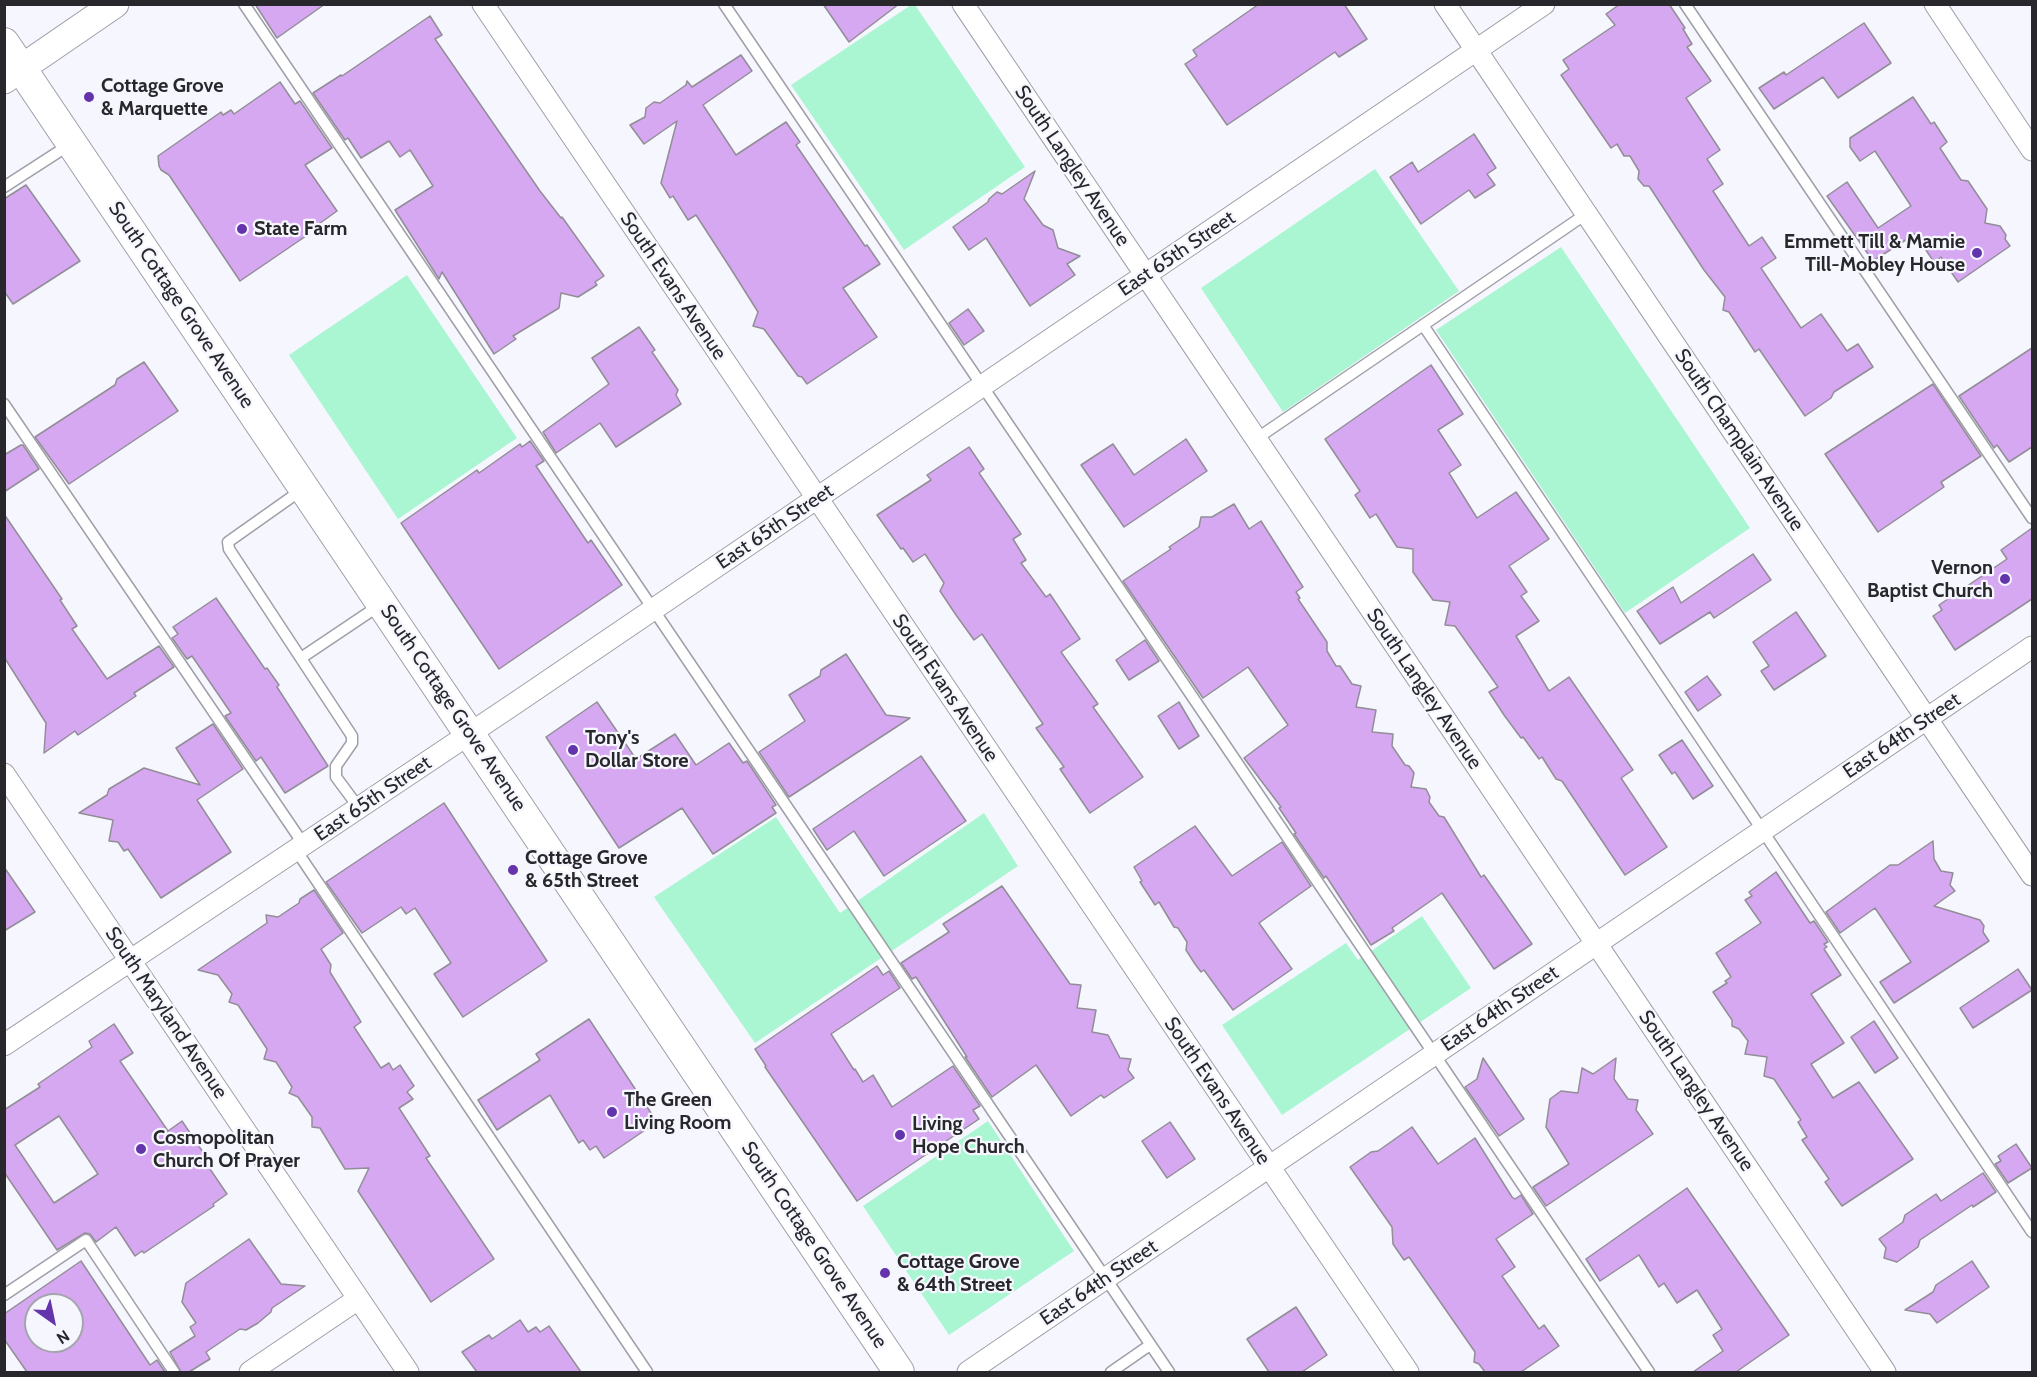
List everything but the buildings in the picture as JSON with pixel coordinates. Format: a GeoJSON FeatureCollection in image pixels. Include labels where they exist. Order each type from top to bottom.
{"type":"FeatureCollection","features":[{"type":"Feature","properties":{"kind":"main road","name":"South Cottage Grove Avenue"},"geometry":{"type":"LineString","coordinates":[[4,44],[13,74],[72,143],[899,1372]]}},
{"type":"Feature","properties":{"kind":"street"},"geometry":{"type":"LineString","coordinates":[[13,74],[115,4]]}},
{"type":"Feature","properties":{"kind":"street","name":"South Evans Avenue"},"geometry":{"type":"LineString","coordinates":[[483,4],[1408,1372]]}},
{"type":"Feature","properties":{"kind":"street","name":"South Langley Avenue"},"geometry":{"type":"LineString","coordinates":[[963,4],[1885,1372]]}},
{"type":"Feature","properties":{"kind":"street","name":"South Champlain Avenue"},"geometry":{"type":"LineString","coordinates":[[1445,4],[2032,875]]}},
{"type":"Feature","properties":{"kind":"street","name":"East 65th Street"},"geometry":{"type":"LineString","coordinates":[[4,1045],[470,734],[1544,4]]}},
{"type":"Feature","properties":{"kind":"street"},"geometry":{"type":"LineString","coordinates":[[1935,4],[2032,150]]}},
{"type":"Feature","properties":{"kind":"street","name":"East 64th Street"},"geometry":{"type":"LineString","coordinates":[[968,1372],[2032,647]]}},
{"type":"Feature","properties":{"kind":"street","name":"South Maryland Avenue"},"geometry":{"type":"LineString","coordinates":[[4,774],[408,1372]]}},
{"type":"Feature","properties":{"kind":"street"},"geometry":{"type":"LineString","coordinates":[[250,1372],[358,1299]]}},
{"type":"Feature","properties":{"kind":"lane"},"geometry":{"type":"LineString","coordinates":[[244,4],[1169,1372]]}},
{"type":"Feature","properties":{"kind":"lane"},"geometry":{"type":"LineString","coordinates":[[724,4],[1649,1372]]}},
{"type":"Feature","properties":{"kind":"lane"},"geometry":{"type":"LineString","coordinates":[[1685,4],[2032,518]]}},
{"type":"Feature","properties":{"kind":"lane"},"geometry":{"type":"LineString","coordinates":[[4,187],[72,143]]}},
{"type":"Feature","properties":{"kind":"lane"},"geometry":{"type":"LineString","coordinates":[[1256,439],[1586,214]]}},
{"type":"Feature","properties":{"kind":"lane"},"geometry":{"type":"LineString","coordinates":[[1423,325],[2032,1232]]}},
{"type":"Feature","properties":{"kind":"lane"},"geometry":{"type":"LineString","coordinates":[[4,404],[647,1372]]}},
{"type":"Feature","properties":{"kind":"lane"},"geometry":{"type":"LineString","coordinates":[[304,488],[228,543],[229,549],[352,736],[352,743],[336,766],[336,777],[359,808]]}},
{"type":"Feature","properties":{"kind":"lane"},"geometry":{"type":"LineString","coordinates":[[301,658],[383,603]]}},
{"type":"Feature","properties":{"kind":"lane"},"geometry":{"type":"LineString","coordinates":[[4,1295],[86,1240],[174,1372]]}},
{"type":"Feature","properties":{"kind":"lane"},"geometry":{"type":"LineString","coordinates":[[1111,1372],[1150,1345]]}},
{"type":"Feature","properties":{"kind":"green space"},"geometry":{"type":"Polygon","coordinates":[[[911,5],[915,5],[1025,167],[904,250],[791,85],[911,5]]]}},
{"type":"Feature","properties":{"kind":"green space"},"geometry":{"type":"Polygon","coordinates":[[[1375,169],[1459,291],[1283,412],[1201,288],[1375,169]]]}},
{"type":"Feature","properties":{"kind":"green space"},"geometry":{"type":"Polygon","coordinates":[[[1561,247],[1750,528],[1625,613],[1436,330],[1561,247]]]}},
{"type":"Feature","properties":{"kind":"green space"},"geometry":{"type":"Polygon","coordinates":[[[407,275],[517,438],[398,519],[289,355],[407,275]]]}},
{"type":"Feature","properties":{"kind":"green space"},"geometry":{"type":"Polygon","coordinates":[[[984,813],[1018,866],[755,1043],[654,897],[776,817],[840,913],[984,813]]]}},
{"type":"Feature","properties":{"kind":"green space"},"geometry":{"type":"Polygon","coordinates":[[[1422,916],[1471,988],[1282,1115],[1222,1025],[1346,943],[1358,960],[1422,916]]]}},
{"type":"Feature","properties":{"kind":"green space"},"geometry":{"type":"Polygon","coordinates":[[[988,1121],[1074,1251],[949,1335],[863,1206],[988,1121]]]}},
{"type":"Feature","properties":{"kind":"place","name":"Cottage Grove & Marquette"},"geometry":{"type":"Point","coordinates":[89,97]}},
{"type":"Feature","properties":{"kind":"place","name":"State Farm"},"geometry":{"type":"Point","coordinates":[242,229]}},
{"type":"Feature","properties":{"kind":"place","name":"Emmett Till & Mamie Till-Mobley House"},"geometry":{"type":"Point","coordinates":[1977,253]}},
{"type":"Feature","properties":{"kind":"place","name":"Vernon Baptist Church"},"geometry":{"type":"Point","coordinates":[2005,579]}},
{"type":"Feature","properties":{"kind":"place","name":"Tony's Dollar Store"},"geometry":{"type":"Point","coordinates":[573,750]}},
{"type":"Feature","properties":{"kind":"place","name":"Cottage Grove & 65th Street"},"geometry":{"type":"Point","coordinates":[513,870]}},
{"type":"Feature","properties":{"kind":"place","name":"The Green Living Room"},"geometry":{"type":"Point","coordinates":[612,1112]}},
{"type":"Feature","properties":{"kind":"place","name":"Living Hope Church"},"geometry":{"type":"Point","coordinates":[900,1135]}},
{"type":"Feature","properties":{"kind":"place","name":"Cosmopolitan Church Of Prayer"},"geometry":{"type":"Point","coordinates":[141,1149]}},
{"type":"Feature","properties":{"kind":"place","name":"Cottage Grove & 64th Street"},"geometry":{"type":"Point","coordinates":[885,1273]}}]}
